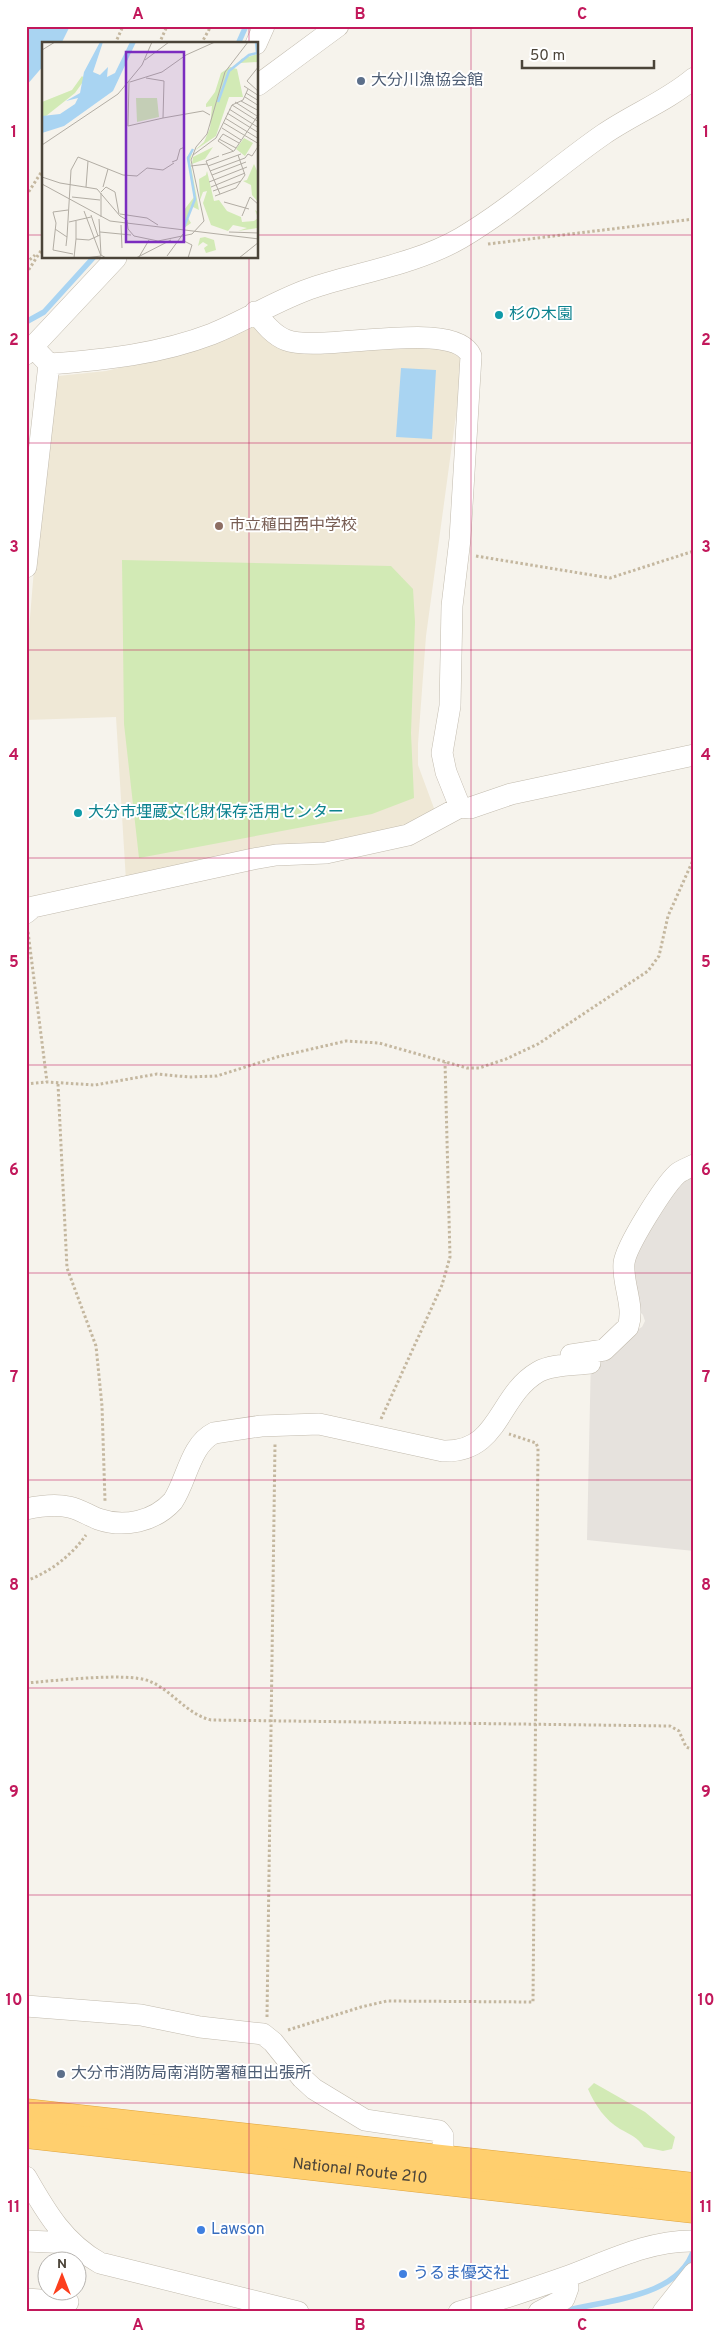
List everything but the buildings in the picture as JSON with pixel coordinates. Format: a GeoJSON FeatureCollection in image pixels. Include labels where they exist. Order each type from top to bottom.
{"type":"FeatureCollection","features":[{"type":"Feature","properties":{"kind":"highway","name":"National Route 210"},"geometry":{"type":"LineString","coordinates":[[26,2113],[694,2188]]}},
{"type":"Feature","properties":{"kind":"highway","name":"National Route 210"},"geometry":{"type":"LineString","coordinates":[[26,2134],[694,2209]]}},
{"type":"Feature","properties":{"kind":"street"},"geometry":{"type":"LineString","coordinates":[[257,42],[264,26]]}},
{"type":"Feature","properties":{"kind":"street"},"geometry":{"type":"LineString","coordinates":[[259,85],[338,26]]}},
{"type":"Feature","properties":{"kind":"street"},"geometry":{"type":"LineString","coordinates":[[115,259],[30,350],[49,364],[134,355],[212,334],[284,298],[405,260],[454,241],[483,224],[606,132],[671,95],[694,78]]}},
{"type":"Feature","properties":{"kind":"street"},"geometry":{"type":"LineString","coordinates":[[255,312],[270,329],[289,341],[336,343],[418,337],[456,343],[469,350],[471,356],[458,554],[452,606],[449,716],[442,753],[446,772],[460,807]]}},
{"type":"Feature","properties":{"kind":"street"},"geometry":{"type":"LineString","coordinates":[[26,567],[49,364]]}},
{"type":"Feature","properties":{"kind":"street"},"geometry":{"type":"LineString","coordinates":[[26,913],[33,907],[253,859],[276,855],[326,853],[408,835],[460,807],[470,808],[511,794],[694,755]]}},
{"type":"Feature","properties":{"kind":"street"},"geometry":{"type":"LineString","coordinates":[[26,1509],[43,1506],[68,1506],[97,1518],[127,1522],[147,1520],[173,1501],[199,1447],[208,1436],[221,1432],[276,1425],[319,1424],[443,1451],[460,1452],[478,1442],[492,1429],[523,1376],[538,1360],[546,1357],[604,1350],[624,1333],[630,1321],[624,1272],[626,1255],[643,1224],[677,1174],[694,1165]]}},
{"type":"Feature","properties":{"kind":"street"},"geometry":{"type":"LineString","coordinates":[[517,1389],[524,1381],[546,1369],[590,1363]]}},
{"type":"Feature","properties":{"kind":"street"},"geometry":{"type":"LineString","coordinates":[[26,2006],[141,2015],[200,2027],[263,2034],[314,2089],[364,2120],[439,2131],[443,2136],[443,2160]]}},
{"type":"Feature","properties":{"kind":"street"},"geometry":{"type":"LineString","coordinates":[[26,2177],[51,2220],[72,2243],[100,2263],[172,2279],[292,2311]]}},
{"type":"Feature","properties":{"kind":"street"},"geometry":{"type":"LineString","coordinates":[[459,2312],[567,2277],[640,2249],[668,2242],[694,2240]]}},
{"type":"Feature","properties":{"kind":"street"},"geometry":{"type":"LineString","coordinates":[[26,2250],[27,2241],[72,2243]]}},
{"type":"Feature","properties":{"kind":"street"},"geometry":{"type":"LineString","coordinates":[[663,2312],[694,2273]]}},
{"type":"Feature","properties":{"kind":"street"},"geometry":{"type":"LineString","coordinates":[[538,2312],[564,2299],[568,2288],[567,2277]]}},
{"type":"Feature","properties":{"kind":"street"},"geometry":{"type":"LineString","coordinates":[[26,2299],[68,2302]]}},
{"type":"Feature","properties":{"kind":"path"},"geometry":{"type":"LineString","coordinates":[[116,42],[123,26]]}},
{"type":"Feature","properties":{"kind":"path"},"geometry":{"type":"LineString","coordinates":[[160,42],[167,26]]}},
{"type":"Feature","properties":{"kind":"path"},"geometry":{"type":"LineString","coordinates":[[202,42],[211,26]]}},
{"type":"Feature","properties":{"kind":"path"},"geometry":{"type":"LineString","coordinates":[[26,196],[42,171]]}},
{"type":"Feature","properties":{"kind":"path"},"geometry":{"type":"LineString","coordinates":[[486,244],[576,235],[694,219]]}},
{"type":"Feature","properties":{"kind":"path"},"geometry":{"type":"LineString","coordinates":[[26,263],[42,248]]}},
{"type":"Feature","properties":{"kind":"path"},"geometry":{"type":"LineString","coordinates":[[26,274],[38,252]]}},
{"type":"Feature","properties":{"kind":"path"},"geometry":{"type":"LineString","coordinates":[[458,554],[610,578],[694,552]]}},
{"type":"Feature","properties":{"kind":"path"},"geometry":{"type":"LineString","coordinates":[[26,1084],[47,1082],[58,1084],[110,1084],[157,1074],[190,1077],[216,1076],[276,1057],[346,1041],[379,1043],[467,1068],[479,1068],[506,1059],[538,1044],[648,972],[659,956],[668,916],[694,858]]}},
{"type":"Feature","properties":{"kind":"path"},"geometry":{"type":"LineString","coordinates":[[27,924],[47,1082]]}},
{"type":"Feature","properties":{"kind":"path"},"geometry":{"type":"LineString","coordinates":[[373,1435],[442,1285],[450,1257],[445,1062]]}},
{"type":"Feature","properties":{"kind":"path"},"geometry":{"type":"LineString","coordinates":[[26,1581],[44,1573],[64,1560],[83,1539],[97,1518],[103,1507],[106,1495],[101,1390],[94,1336],[67,1268],[58,1084]]}},
{"type":"Feature","properties":{"kind":"path"},"geometry":{"type":"LineString","coordinates":[[276,1425],[270,1722],[267,2037],[361,2006],[387,2001],[533,2002],[538,1448],[536,1443],[492,1429]]}},
{"type":"Feature","properties":{"kind":"path"},"geometry":{"type":"LineString","coordinates":[[26,1683],[123,1677],[141,1679],[164,1689],[198,1717],[210,1720],[670,1726],[679,1731],[686,1747],[694,1750]]}},
{"type":"Feature","properties":{"kind":"shaded area"},"geometry":{"type":"Polygon","coordinates":[[[254,322],[281,350],[330,352],[434,346],[464,356],[426,636],[418,744],[418,765],[435,811],[411,826],[126,881],[116,717],[26,720],[26,666],[35,557],[58,376],[106,371],[131,365],[254,322]]]}},
{"type":"Feature","properties":{"kind":"shaded area"},"geometry":{"type":"Polygon","coordinates":[[[694,1174],[694,1551],[587,1540],[591,1356],[642,1327],[645,1321],[643,1315],[636,1307],[632,1257],[677,1186],[694,1174]]]}},
{"type":"Feature","properties":{"kind":"green space"},"geometry":{"type":"Polygon","coordinates":[[[122,560],[391,566],[413,589],[415,622],[411,733],[414,798],[372,814],[139,858],[124,724],[122,560]]]}},
{"type":"Feature","properties":{"kind":"green space"},"geometry":{"type":"Polygon","coordinates":[[[594,2083],[645,2112],[675,2137],[672,2149],[663,2151],[644,2147],[636,2138],[620,2129],[605,2117],[588,2089],[594,2083]]]}},
{"type":"Feature","properties":{"kind":"water"},"geometry":{"type":"Polygon","coordinates":[[[26,26],[70,26],[62,42],[42,42],[42,67],[26,86],[26,26]]]}},
{"type":"Feature","properties":{"kind":"water"},"geometry":{"type":"Polygon","coordinates":[[[401,368],[436,370],[432,439],[396,437],[401,368]]]}},
{"type":"Feature","properties":{"kind":"waterway"},"geometry":{"type":"LineString","coordinates":[[239,42],[246,26]]}},
{"type":"Feature","properties":{"kind":"waterway"},"geometry":{"type":"LineString","coordinates":[[26,322],[44,312],[92,259]]}},
{"type":"Feature","properties":{"kind":"waterway"},"geometry":{"type":"LineString","coordinates":[[561,2312],[637,2295],[656,2288],[673,2278],[686,2266],[694,2249]]}},
{"type":"Feature","properties":{"kind":"place","name":"大分川漁協会館"},"geometry":{"type":"Point","coordinates":[361,81]}},
{"type":"Feature","properties":{"kind":"place","name":"杉の木園"},"geometry":{"type":"Point","coordinates":[499,315]}},
{"type":"Feature","properties":{"kind":"place","name":"市立稙田西中学校"},"geometry":{"type":"Point","coordinates":[219,526]}},
{"type":"Feature","properties":{"kind":"place","name":"大分市埋蔵文化財保存活用センター"},"geometry":{"type":"Point","coordinates":[78,813]}},
{"type":"Feature","properties":{"kind":"place","name":"大分市消防局南消防署稙田出張所"},"geometry":{"type":"Point","coordinates":[61,2074]}},
{"type":"Feature","properties":{"kind":"place","name":"Lawson"},"geometry":{"type":"Point","coordinates":[201,2230]}},
{"type":"Feature","properties":{"kind":"place","name":"うるま優交社"},"geometry":{"type":"Point","coordinates":[403,2274]}}]}
